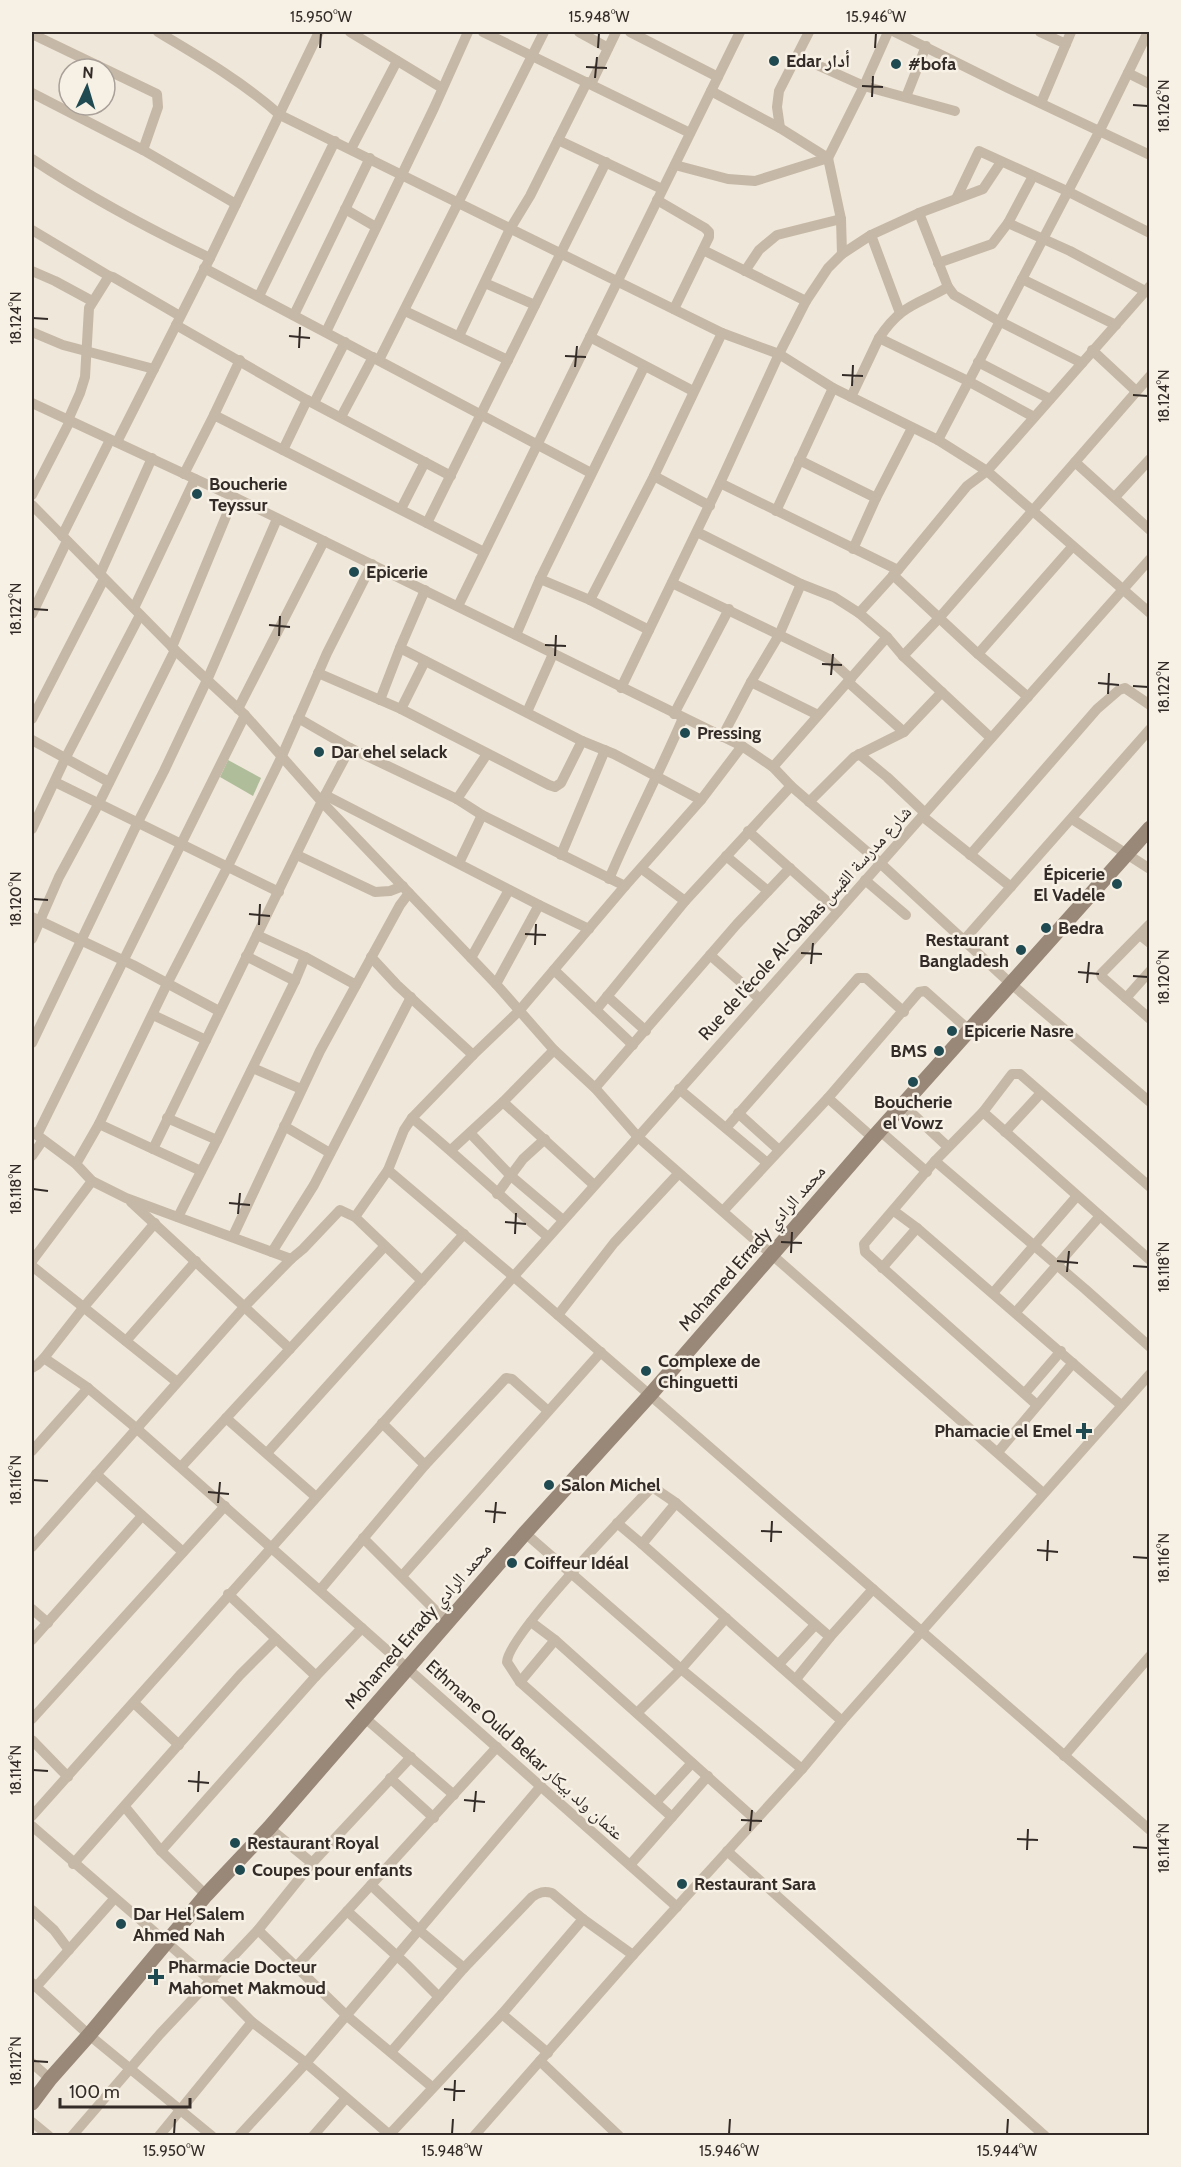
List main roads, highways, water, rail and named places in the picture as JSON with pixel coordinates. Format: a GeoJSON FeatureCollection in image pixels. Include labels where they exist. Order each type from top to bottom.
{"type":"FeatureCollection","features":[{"type":"Feature","properties":{"kind":"place","name":"Edar أدار"},"geometry":{"type":"Point","coordinates":[774,61]}},
{"type":"Feature","properties":{"kind":"place","name":"#bofa"},"geometry":{"type":"Point","coordinates":[896,64]}},
{"type":"Feature","properties":{"kind":"place","name":"Boucherie Teyssur"},"geometry":{"type":"Point","coordinates":[197,494]}},
{"type":"Feature","properties":{"kind":"place","name":"Epicerie"},"geometry":{"type":"Point","coordinates":[354,572]}},
{"type":"Feature","properties":{"kind":"place","name":"Pressing"},"geometry":{"type":"Point","coordinates":[685,733]}},
{"type":"Feature","properties":{"kind":"place","name":"Dar ehel selack"},"geometry":{"type":"Point","coordinates":[319,752]}},
{"type":"Feature","properties":{"kind":"place","name":"Épicerie El Vadele"},"geometry":{"type":"Point","coordinates":[1117,884]}},
{"type":"Feature","properties":{"kind":"place","name":"Bedra"},"geometry":{"type":"Point","coordinates":[1046,928]}},
{"type":"Feature","properties":{"kind":"place","name":"Restaurant Bangladesh"},"geometry":{"type":"Point","coordinates":[1021,950]}},
{"type":"Feature","properties":{"kind":"place","name":"Epicerie Nasre"},"geometry":{"type":"Point","coordinates":[952,1031]}},
{"type":"Feature","properties":{"kind":"place","name":"BMS"},"geometry":{"type":"Point","coordinates":[939,1051]}},
{"type":"Feature","properties":{"kind":"place","name":"Boucherie el Vowz"},"geometry":{"type":"Point","coordinates":[913,1082]}},
{"type":"Feature","properties":{"kind":"place","name":"Complexe de Chinguetti"},"geometry":{"type":"Point","coordinates":[646,1371]}},
{"type":"Feature","properties":{"kind":"place","name":"Phamacie el Emel"},"geometry":{"type":"Point","coordinates":[1084,1431]}},
{"type":"Feature","properties":{"kind":"place","name":"Salon Michel"},"geometry":{"type":"Point","coordinates":[549,1485]}},
{"type":"Feature","properties":{"kind":"place","name":"Coiffeur Idéal"},"geometry":{"type":"Point","coordinates":[512,1563]}},
{"type":"Feature","properties":{"kind":"place","name":"Restaurant Royal"},"geometry":{"type":"Point","coordinates":[235,1843]}},
{"type":"Feature","properties":{"kind":"place","name":"Coupes pour enfants"},"geometry":{"type":"Point","coordinates":[240,1870]}},
{"type":"Feature","properties":{"kind":"place","name":"Restaurant Sara"},"geometry":{"type":"Point","coordinates":[682,1884]}},
{"type":"Feature","properties":{"kind":"place","name":"Dar Hel Salem Ahmed Nah"},"geometry":{"type":"Point","coordinates":[121,1924]}},
{"type":"Feature","properties":{"kind":"place","name":"Pharmacie Docteur Mahomet Makmoud"},"geometry":{"type":"Point","coordinates":[156,1977]}}]}
